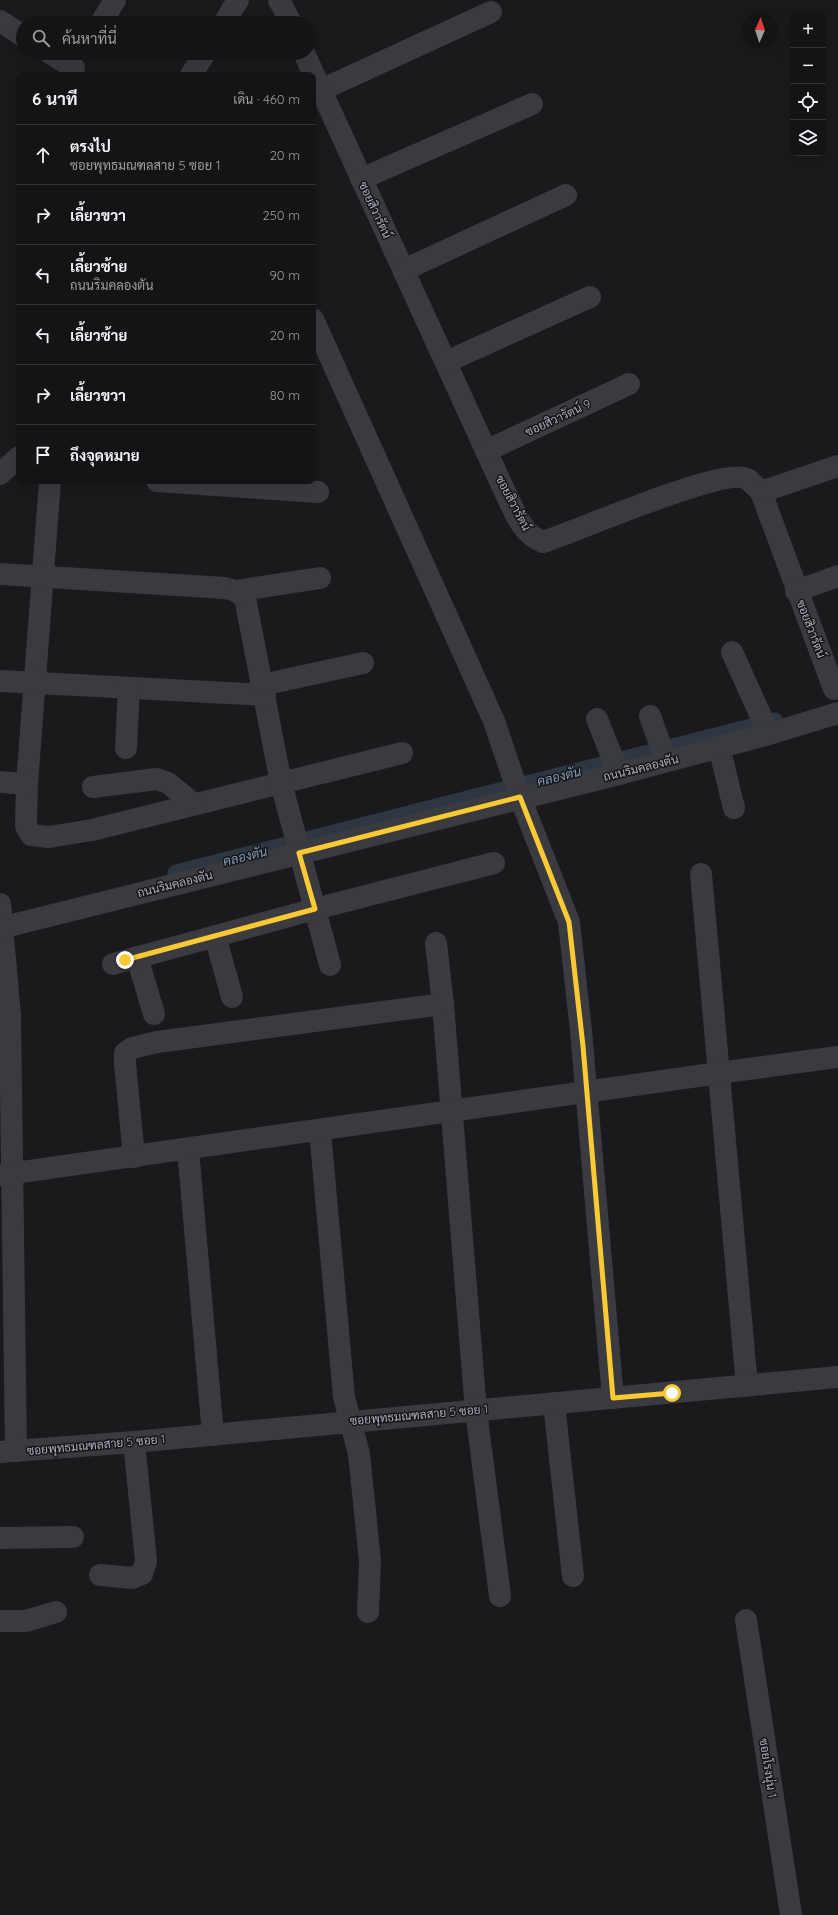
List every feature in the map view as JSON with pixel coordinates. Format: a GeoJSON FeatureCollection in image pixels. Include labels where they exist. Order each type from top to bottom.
{"type":"FeatureCollection","features":[{"type":"Feature","properties":{"kind":"street"},"geometry":{"type":"LineString","coordinates":[[105,16],[115,0]]}},
{"type":"Feature","properties":{"kind":"street"},"geometry":{"type":"LineString","coordinates":[[228,16],[238,0]]}},
{"type":"Feature","properties":{"kind":"street"},"geometry":{"type":"LineString","coordinates":[[279,0],[287,16]]}},
{"type":"Feature","properties":{"kind":"street"},"geometry":{"type":"LineString","coordinates":[[321,90],[491,12]]}},
{"type":"Feature","properties":{"kind":"street"},"geometry":{"type":"LineString","coordinates":[[0,21],[16,31]]}},
{"type":"Feature","properties":{"kind":"street"},"geometry":{"type":"LineString","coordinates":[[65,60],[75,65]]}},
{"type":"Feature","properties":{"kind":"street"},"geometry":{"type":"LineString","coordinates":[[193,72],[201,60]]}},
{"type":"Feature","properties":{"kind":"street","name":"ซอยสิวารัตน์"},"geometry":{"type":"LineString","coordinates":[[307,60],[313,72]]}},
{"type":"Feature","properties":{"kind":"street","name":"ซอยสิวารัตน์"},"geometry":{"type":"LineString","coordinates":[[316,79],[486,451],[524,528],[533,539],[543,542],[679,492],[722,479],[735,477],[747,479],[761,492],[796,591],[834,689]]}},
{"type":"Feature","properties":{"kind":"street"},"geometry":{"type":"LineString","coordinates":[[361,180],[532,104]]}},
{"type":"Feature","properties":{"kind":"street"},"geometry":{"type":"LineString","coordinates":[[404,270],[566,196]]}},
{"type":"Feature","properties":{"kind":"street"},"geometry":{"type":"LineString","coordinates":[[446,362],[590,296]]}},
{"type":"Feature","properties":{"kind":"street"},"geometry":{"type":"LineString","coordinates":[[316,326],[458,636],[494,721],[517,787],[569,922],[587,1092],[613,1398]]}},
{"type":"Feature","properties":{"kind":"street","name":"ซอยสิวารัตน์ 9"},"geometry":{"type":"LineString","coordinates":[[486,451],[629,384]]}},
{"type":"Feature","properties":{"kind":"street"},"geometry":{"type":"LineString","coordinates":[[0,474],[16,460]]}},
{"type":"Feature","properties":{"kind":"street"},"geometry":{"type":"LineString","coordinates":[[761,492],[838,466]]}},
{"type":"Feature","properties":{"kind":"street"},"geometry":{"type":"LineString","coordinates":[[50,484],[27,784],[26,826],[31,835],[49,836],[92,830],[402,753]]}},
{"type":"Feature","properties":{"kind":"street"},"geometry":{"type":"LineString","coordinates":[[202,484],[318,492]]}},
{"type":"Feature","properties":{"kind":"street"},"geometry":{"type":"LineString","coordinates":[[0,574],[225,588],[236,591],[245,598],[281,782],[330,965]]}},
{"type":"Feature","properties":{"kind":"street"},"geometry":{"type":"LineString","coordinates":[[796,591],[838,576]]}},
{"type":"Feature","properties":{"kind":"street"},"geometry":{"type":"LineString","coordinates":[[236,591],[320,578]]}},
{"type":"Feature","properties":{"kind":"street"},"geometry":{"type":"LineString","coordinates":[[732,652],[766,725]]}},
{"type":"Feature","properties":{"kind":"street"},"geometry":{"type":"LineString","coordinates":[[0,681],[130,688],[264,690],[363,663]]}},
{"type":"Feature","properties":{"kind":"street"},"geometry":{"type":"LineString","coordinates":[[126,748],[130,688]]}},
{"type":"Feature","properties":{"kind":"street","name":"ถนนริมคลองตัน"},"geometry":{"type":"LineString","coordinates":[[1,920],[297,846],[517,787],[662,752],[719,747],[766,725],[838,713]]}},
{"type":"Feature","properties":{"kind":"street"},"geometry":{"type":"LineString","coordinates":[[650,716],[662,752]]}},
{"type":"Feature","properties":{"kind":"street"},"geometry":{"type":"LineString","coordinates":[[597,719],[615,764]]}},
{"type":"Feature","properties":{"kind":"street"},"geometry":{"type":"LineString","coordinates":[[719,747],[734,808]]}},
{"type":"Feature","properties":{"kind":"street"},"geometry":{"type":"LineString","coordinates":[[93,787],[157,779],[168,783],[194,804]]}},
{"type":"Feature","properties":{"kind":"street"},"geometry":{"type":"LineString","coordinates":[[0,782],[27,784]]}},
{"type":"Feature","properties":{"kind":"street"},"geometry":{"type":"LineString","coordinates":[[113,964],[315,909],[494,863]]}},
{"type":"Feature","properties":{"kind":"street"},"geometry":{"type":"LineString","coordinates":[[701,874],[747,1386]]}},
{"type":"Feature","properties":{"kind":"street"},"geometry":{"type":"LineString","coordinates":[[1,920],[5,1015],[8,1452]]}},
{"type":"Feature","properties":{"kind":"street"},"geometry":{"type":"LineString","coordinates":[[215,936],[232,997]]}},
{"type":"Feature","properties":{"kind":"street"},"geometry":{"type":"LineString","coordinates":[[436,943],[443,1004],[476,1410],[500,1596]]}},
{"type":"Feature","properties":{"kind":"street"},"geometry":{"type":"LineString","coordinates":[[137,957],[154,1014]]}},
{"type":"Feature","properties":{"kind":"street"},"geometry":{"type":"LineString","coordinates":[[134,1157],[125,1064],[125,1053],[132,1048],[157,1042],[443,1004]]}},
{"type":"Feature","properties":{"kind":"street"},"geometry":{"type":"LineString","coordinates":[[6,1174],[838,1057]]}},
{"type":"Feature","properties":{"kind":"street"},"geometry":{"type":"LineString","coordinates":[[320,1130],[344,1397],[359,1454],[370,1562],[368,1612]]}},
{"type":"Feature","properties":{"kind":"street"},"geometry":{"type":"LineString","coordinates":[[188,1149],[214,1434]]}},
{"type":"Feature","properties":{"kind":"street","name":"ซอยพุทธมณฑลสาย 5 ซอย 1"},"geometry":{"type":"LineString","coordinates":[[8,1452],[134,1442],[838,1377]]}},
{"type":"Feature","properties":{"kind":"street"},"geometry":{"type":"LineString","coordinates":[[554,1404],[573,1576]]}},
{"type":"Feature","properties":{"kind":"street"},"geometry":{"type":"LineString","coordinates":[[100,1576],[132,1578],[142,1574],[146,1561],[134,1442]]}},
{"type":"Feature","properties":{"kind":"street"},"geometry":{"type":"LineString","coordinates":[[0,1538],[73,1537]]}},
{"type":"Feature","properties":{"kind":"street"},"geometry":{"type":"LineString","coordinates":[[0,1621],[26,1621],[56,1612]]}},
{"type":"Feature","properties":{"kind":"street","name":"ซอยโรงนุ่น 1"},"geometry":{"type":"LineString","coordinates":[[746,1620],[791,1915]]}},
{"type":"Feature","properties":{"kind":"waterway","name":"คลองตัน"},"geometry":{"type":"LineString","coordinates":[[176,873],[775,721]]}},
{"type":"Feature","properties":{"kind":"route"},"geometry":{"type":"LineString","coordinates":[[125,960],[315,909],[299,853],[520,797],[569,922],[583,1046],[613,1398],[672,1393]]}}]}
